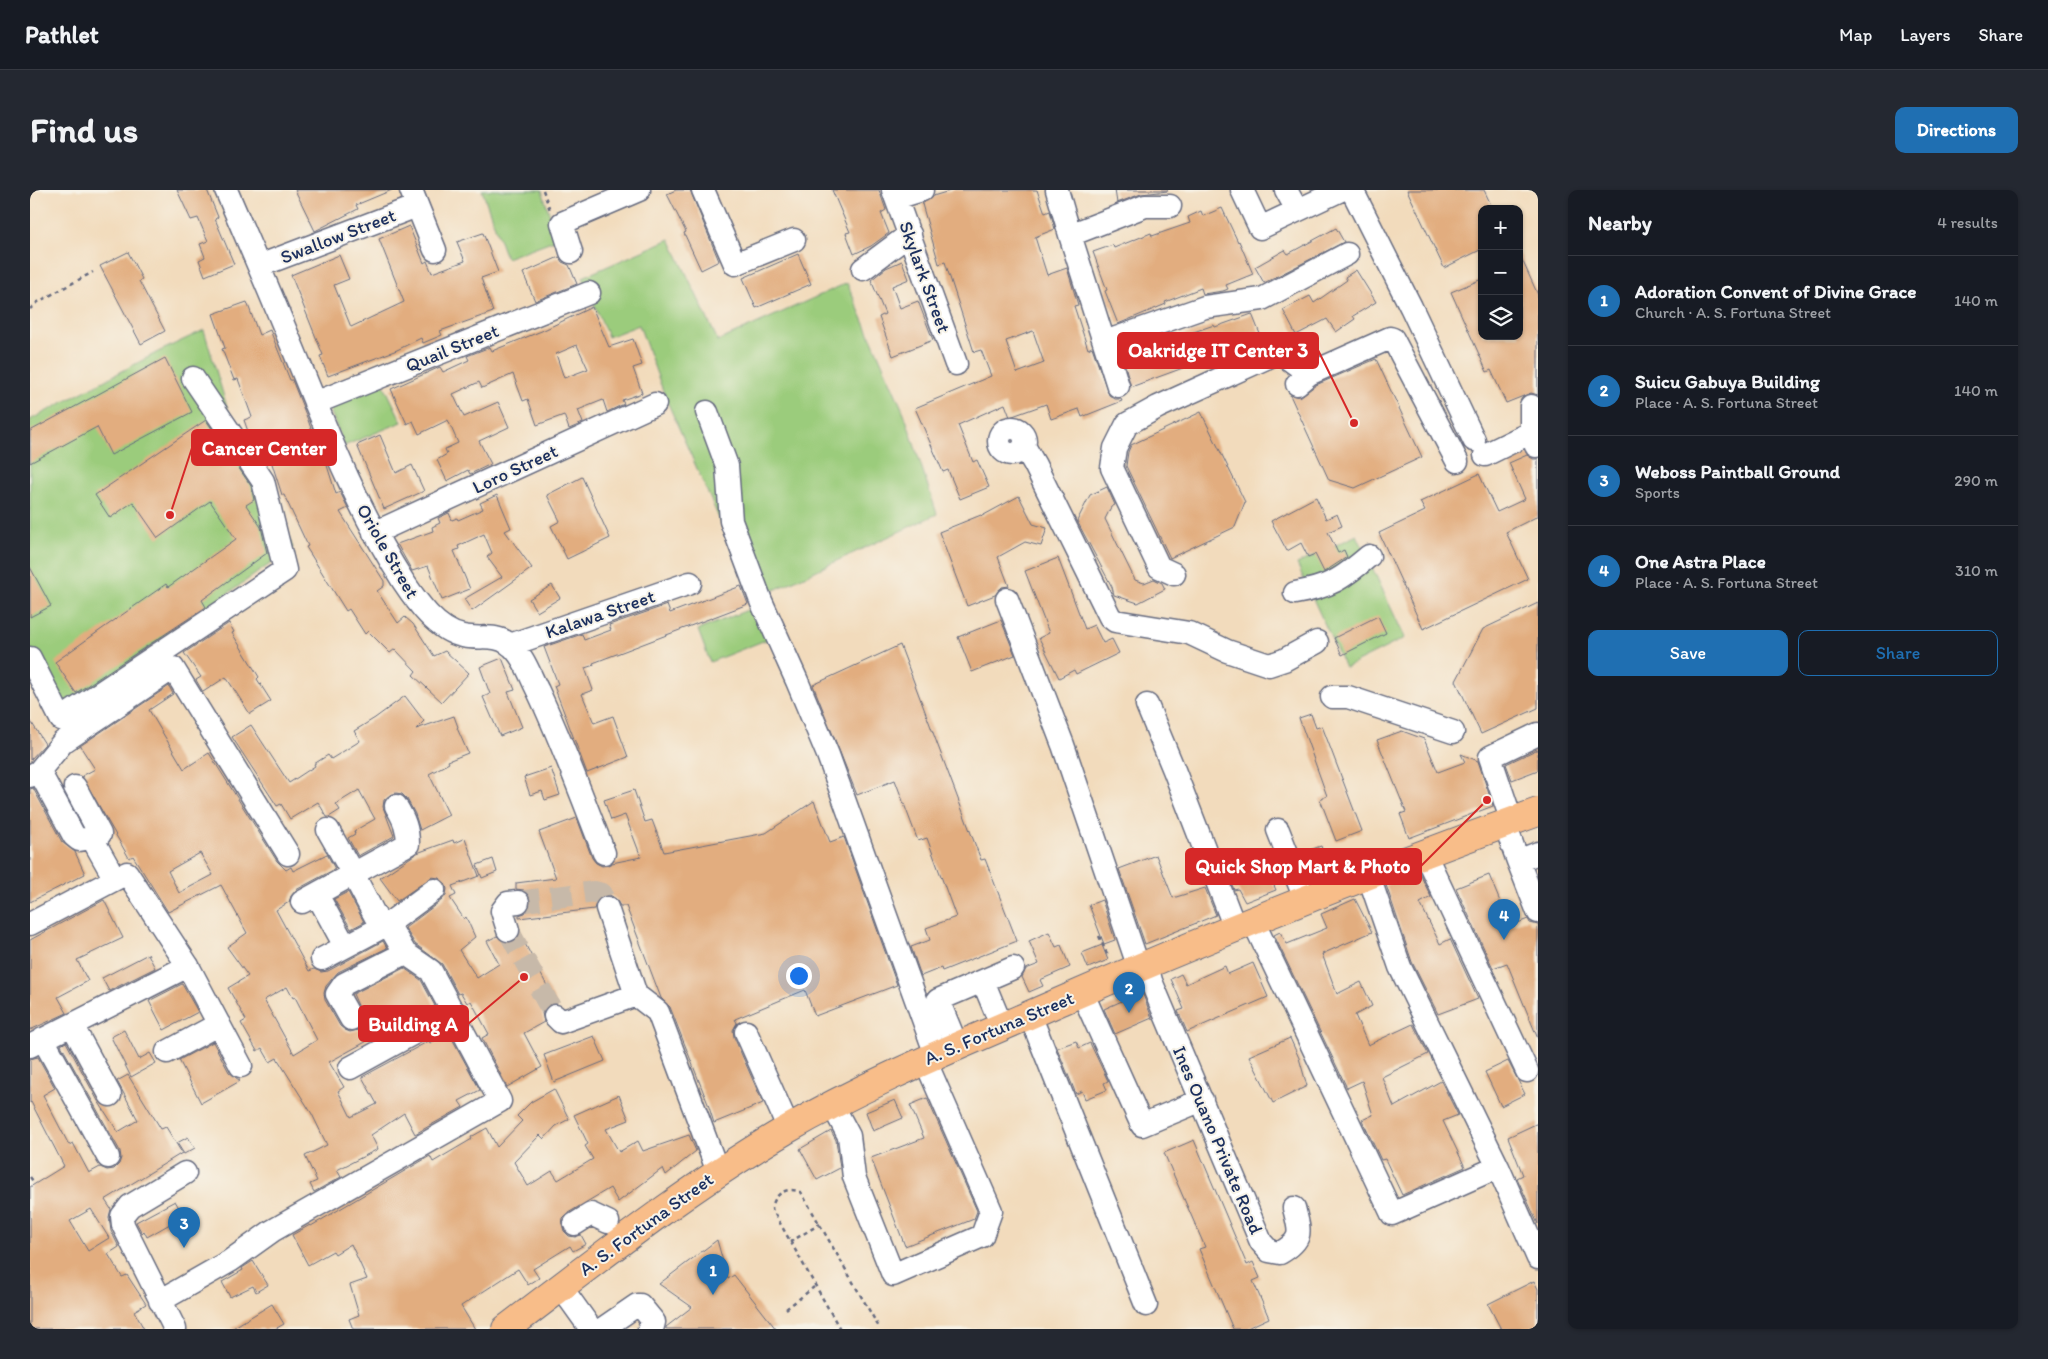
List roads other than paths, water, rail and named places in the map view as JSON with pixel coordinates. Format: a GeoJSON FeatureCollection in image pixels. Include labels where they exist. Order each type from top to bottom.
{"type":"FeatureCollection","features":[{"type":"Feature","properties":{"kind":"main road","name":"A. S. Fortuna Street"},"geometry":{"type":"LineString","coordinates":[[517,1326],[561,1287],[614,1231],[789,1129],[833,1106],[939,1054],[1143,966],[1368,874],[1538,812]]}},
{"type":"Feature","properties":{"kind":"street","name":"Oriole Street"},"geometry":{"type":"LineString","coordinates":[[226,190],[345,472],[374,533],[404,582],[437,623],[450,632],[464,637],[489,636],[510,644]]}},
{"type":"Feature","properties":{"kind":"street"},"geometry":{"type":"LineString","coordinates":[[571,252],[562,223],[639,190]]}},
{"type":"Feature","properties":{"kind":"street"},"geometry":{"type":"LineString","coordinates":[[703,190],[735,264],[794,240]]}},
{"type":"Feature","properties":{"kind":"street"},"geometry":{"type":"LineString","coordinates":[[894,194],[922,190]]}},
{"type":"Feature","properties":{"kind":"street"},"geometry":{"type":"LineString","coordinates":[[1057,190],[1118,386]]}},
{"type":"Feature","properties":{"kind":"street"},"geometry":{"type":"LineString","coordinates":[[1242,190],[1260,228],[1341,190]]}},
{"type":"Feature","properties":{"kind":"street"},"geometry":{"type":"LineString","coordinates":[[1286,190],[1297,210]]}},
{"type":"Feature","properties":{"kind":"street"},"geometry":{"type":"LineString","coordinates":[[1352,190],[1483,454],[1536,439],[1530,406]]}},
{"type":"Feature","properties":{"kind":"street","name":"Skylark Street"},"geometry":{"type":"LineString","coordinates":[[894,194],[956,364]]}},
{"type":"Feature","properties":{"kind":"street","name":"Swallow Street"},"geometry":{"type":"LineString","coordinates":[[259,266],[414,198]]}},
{"type":"Feature","properties":{"kind":"street"},"geometry":{"type":"LineString","coordinates":[[414,198],[435,250]]}},
{"type":"Feature","properties":{"kind":"street"},"geometry":{"type":"LineString","coordinates":[[1070,235],[1145,206],[1170,206]]}},
{"type":"Feature","properties":{"kind":"street"},"geometry":{"type":"LineString","coordinates":[[863,269],[910,234]]}},
{"type":"Feature","properties":{"kind":"street"},"geometry":{"type":"LineString","coordinates":[[1105,342],[1206,307],[1262,299],[1347,254]]}},
{"type":"Feature","properties":{"kind":"street","name":"Quail Street"},"geometry":{"type":"LineString","coordinates":[[315,403],[589,293]]}},
{"type":"Feature","properties":{"kind":"street"},"geometry":{"type":"LineString","coordinates":[[1174,574],[1160,566],[1112,468],[1114,448],[1127,424],[1158,407],[1277,353],[1282,354],[1302,379],[1390,338],[1393,339],[1457,461]]}},
{"type":"Feature","properties":{"kind":"street"},"geometry":{"type":"LineString","coordinates":[[32,666],[61,719],[285,570],[263,481],[193,378]]}},
{"type":"Feature","properties":{"kind":"street","name":"Loro Street"},"geometry":{"type":"LineString","coordinates":[[374,533],[655,404]]}},
{"type":"Feature","properties":{"kind":"street"},"geometry":{"type":"LineString","coordinates":[[707,412],[727,466],[731,521],[761,601],[828,755],[939,1054],[992,1211],[982,1236],[893,1275],[854,1177],[849,1136],[833,1106]]}},
{"type":"Feature","properties":{"kind":"street"},"geometry":{"type":"LineString","coordinates":[[1024,446],[1035,464],[1110,617],[1115,621],[1189,633],[1227,651],[1269,665],[1284,660],[1317,642]]}},
{"type":"Feature","properties":{"kind":"street"},"geometry":{"type":"LineString","coordinates":[[1295,594],[1317,590],[1344,577],[1369,556]]}},
{"type":"Feature","properties":{"kind":"street","name":"Kalawa Street"},"geometry":{"type":"LineString","coordinates":[[510,644],[690,583]]}},
{"type":"Feature","properties":{"kind":"street","name":"Ines Ouano Private Road"},"geometry":{"type":"LineString","coordinates":[[1007,599],[1063,745],[1143,966],[1262,1242],[1269,1251],[1280,1253],[1294,1245],[1300,1232],[1294,1208]]}},
{"type":"Feature","properties":{"kind":"street"},"geometry":{"type":"LineString","coordinates":[[510,644],[521,657],[557,731],[604,854]]}},
{"type":"Feature","properties":{"kind":"street"},"geometry":{"type":"LineString","coordinates":[[75,787],[100,834],[92,838],[79,840],[74,836],[35,774],[63,742],[173,668],[288,854]]}},
{"type":"Feature","properties":{"kind":"street"},"geometry":{"type":"LineString","coordinates":[[1332,698],[1348,696],[1453,732]]}},
{"type":"Feature","properties":{"kind":"street"},"geometry":{"type":"LineString","coordinates":[[1147,705],[1174,770],[1244,925],[1392,1214],[1498,1167]]}},
{"type":"Feature","properties":{"kind":"street"},"geometry":{"type":"LineString","coordinates":[[1538,734],[1490,757],[1508,823],[1528,857],[1538,912]]}},
{"type":"Feature","properties":{"kind":"street"},"geometry":{"type":"LineString","coordinates":[[345,946],[311,902],[353,874],[408,844],[408,831],[404,819],[396,806]]}},
{"type":"Feature","properties":{"kind":"street"},"geometry":{"type":"LineString","coordinates":[[160,1301],[230,1261],[272,1231],[500,1101],[454,1011],[431,971],[405,953],[384,925],[328,830]]}},
{"type":"Feature","properties":{"kind":"street"},"geometry":{"type":"LineString","coordinates":[[1278,830],[1305,899]]}},
{"type":"Feature","properties":{"kind":"street"},"geometry":{"type":"LineString","coordinates":[[92,838],[115,879]]}},
{"type":"Feature","properties":{"kind":"street"},"geometry":{"type":"LineString","coordinates":[[1425,854],[1527,1071]]}},
{"type":"Feature","properties":{"kind":"street"},"geometry":{"type":"LineString","coordinates":[[30,924],[127,873],[188,966],[241,1066]]}},
{"type":"Feature","properties":{"kind":"street"},"geometry":{"type":"LineString","coordinates":[[1368,874],[1400,967],[1498,1167],[1538,1258]]}},
{"type":"Feature","properties":{"kind":"street"},"geometry":{"type":"LineString","coordinates":[[322,959],[384,925],[434,890]]}},
{"type":"Feature","properties":{"kind":"street"},"geometry":{"type":"LineString","coordinates":[[508,930],[502,911],[508,903],[518,902]]}},
{"type":"Feature","properties":{"kind":"street"},"geometry":{"type":"LineString","coordinates":[[607,908],[636,995],[658,1012],[718,1172]]}},
{"type":"Feature","properties":{"kind":"street"},"geometry":{"type":"LineString","coordinates":[[352,1020],[337,994],[344,984],[405,953]]}},
{"type":"Feature","properties":{"kind":"street"},"geometry":{"type":"LineString","coordinates":[[108,1157],[37,1043],[188,966]]}},
{"type":"Feature","properties":{"kind":"street"},"geometry":{"type":"LineString","coordinates":[[939,1054],[938,1000],[1013,968]]}},
{"type":"Feature","properties":{"kind":"street"},"geometry":{"type":"LineString","coordinates":[[983,981],[1002,1027]]}},
{"type":"Feature","properties":{"kind":"street"},"geometry":{"type":"LineString","coordinates":[[1082,992],[1142,1125],[1202,1100]]}},
{"type":"Feature","properties":{"kind":"street"},"geometry":{"type":"LineString","coordinates":[[555,1016],[561,1022],[636,995]]}},
{"type":"Feature","properties":{"kind":"street"},"geometry":{"type":"LineString","coordinates":[[350,1068],[454,1011]]}},
{"type":"Feature","properties":{"kind":"street"},"geometry":{"type":"LineString","coordinates":[[1030,1015],[1146,1305]]}},
{"type":"Feature","properties":{"kind":"street"},"geometry":{"type":"LineString","coordinates":[[167,1052],[219,1024]]}},
{"type":"Feature","properties":{"kind":"street"},"geometry":{"type":"LineString","coordinates":[[72,1025],[110,1095]]}},
{"type":"Feature","properties":{"kind":"street"},"geometry":{"type":"LineString","coordinates":[[746,1032],[789,1129]]}},
{"type":"Feature","properties":{"kind":"street"},"geometry":{"type":"LineString","coordinates":[[175,1329],[123,1225],[122,1216],[130,1206],[185,1174]]}},
{"type":"Feature","properties":{"kind":"street"},"geometry":{"type":"LineString","coordinates":[[575,1224],[591,1214],[614,1231]]}},
{"type":"Feature","properties":{"kind":"street"},"geometry":{"type":"LineString","coordinates":[[561,1287],[591,1329]]}},
{"type":"Feature","properties":{"kind":"street"},"geometry":{"type":"LineString","coordinates":[[602,1329],[637,1305],[640,1305],[654,1322],[653,1326],[649,1329]]}},
{"type":"Feature","properties":{"kind":"tunnel"},"geometry":{"type":"LineString","coordinates":[[518,902],[595,892],[602,894],[607,908]]}},
{"type":"Feature","properties":{"kind":"tunnel"},"geometry":{"type":"LineString","coordinates":[[508,930],[555,1016]]}},
{"type":"Feature","properties":{"kind":"place","name":"Oakridge IT Center 3"},"geometry":{"type":"Point","coordinates":[1354,423]}},
{"type":"Feature","properties":{"kind":"place","name":"Cancer Center"},"geometry":{"type":"Point","coordinates":[170,515]}},
{"type":"Feature","properties":{"kind":"place","name":"Quick Shop Mart & Photo"},"geometry":{"type":"Point","coordinates":[1487,800]}},
{"type":"Feature","properties":{"kind":"place","name":"One Astra Place"},"geometry":{"type":"Point","coordinates":[1504,940]}},
{"type":"Feature","properties":{"kind":"place","name":"Building A"},"geometry":{"type":"Point","coordinates":[524,977]}},
{"type":"Feature","properties":{"kind":"place","name":"Suicu Gabuya Building"},"geometry":{"type":"Point","coordinates":[1129,1013]}},
{"type":"Feature","properties":{"kind":"place","name":"Weboss Paintball Ground"},"geometry":{"type":"Point","coordinates":[184,1248]}},
{"type":"Feature","properties":{"kind":"place","name":"Adoration Convent of Divine Grace"},"geometry":{"type":"Point","coordinates":[713,1295]}}]}
